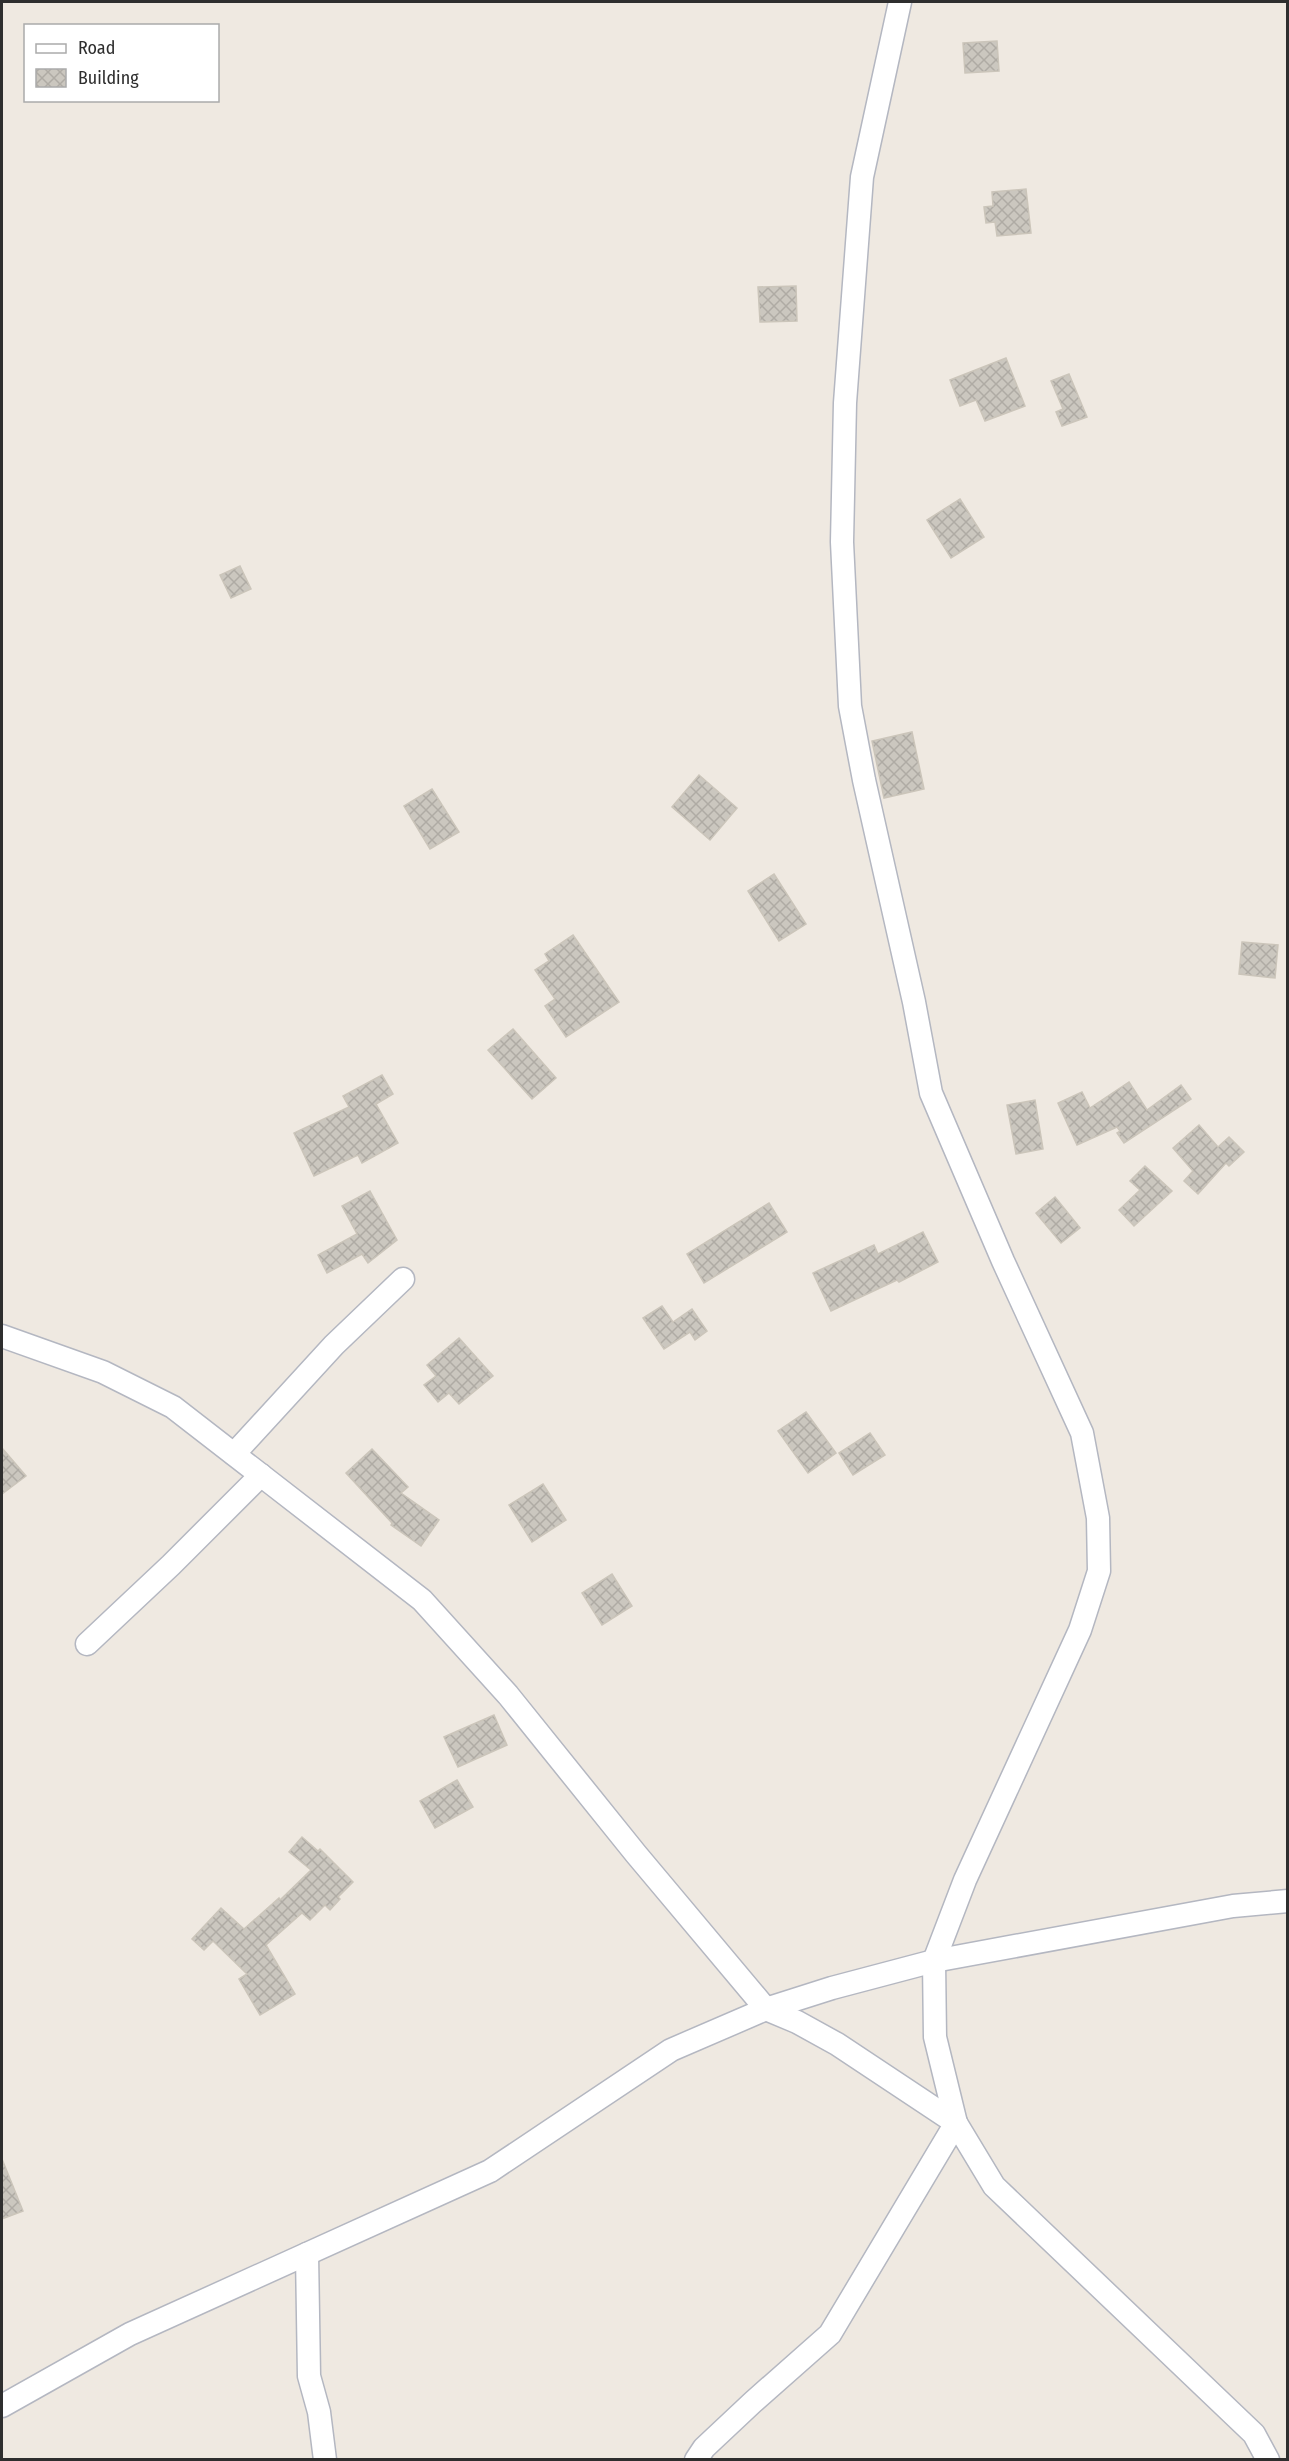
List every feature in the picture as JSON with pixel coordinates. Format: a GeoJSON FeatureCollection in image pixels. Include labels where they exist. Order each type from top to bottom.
{"type":"FeatureCollection","features":[{"type":"Feature","properties":{"kind":"street"},"geometry":{"type":"LineString","coordinates":[[900,2],[862,177],[845,403],[842,542],[850,706],[931,1093],[1004,1261],[1083,1433],[1098,1518],[1099,1571],[1080,1630],[965,1880],[934,1961],[935,2037],[956,2123],[994,2186],[1254,2434],[1268,2460]]}},
{"type":"Feature","properties":{"kind":"street"},"geometry":{"type":"LineString","coordinates":[[234,1454],[334,1345],[403,1279]]}},
{"type":"Feature","properties":{"kind":"street"},"geometry":{"type":"LineString","coordinates":[[2,1336],[103,1372],[173,1407],[422,1600],[508,1695],[765,2009],[797,2022],[837,2044],[956,2123]]}},
{"type":"Feature","properties":{"kind":"street"},"geometry":{"type":"LineString","coordinates":[[87,1644],[171,1565],[261,1475]]}},
{"type":"Feature","properties":{"kind":"street"},"geometry":{"type":"LineString","coordinates":[[2,2406],[130,2334],[490,2171],[671,2050],[765,2009],[832,1988],[934,1961],[1233,1906],[1287,1901]]}},
{"type":"Feature","properties":{"kind":"street"},"geometry":{"type":"LineString","coordinates":[[696,2460],[705,2448],[753,2402],[830,2334],[956,2123]]}},
{"type":"Feature","properties":{"kind":"street"},"geometry":{"type":"LineString","coordinates":[[307,2254],[309,2376],[319,2412],[325,2460]]}},
{"type":"Feature","properties":{"kind":"building"},"geometry":{"type":"Polygon","coordinates":[[[997,41],[999,71],[965,73],[963,43],[997,41]]]}},
{"type":"Feature","properties":{"kind":"building"},"geometry":{"type":"Polygon","coordinates":[[[1026,189],[1031,233],[997,236],[995,222],[986,223],[984,207],[993,206],[992,192],[1026,189]]]}},
{"type":"Feature","properties":{"kind":"building"},"geometry":{"type":"Polygon","coordinates":[[[796,286],[797,321],[760,322],[758,287],[796,286]]]}},
{"type":"Feature","properties":{"kind":"building"},"geometry":{"type":"Polygon","coordinates":[[[1006,358],[1025,406],[985,421],[976,400],[960,406],[950,380],[1006,358]]]}},
{"type":"Feature","properties":{"kind":"building"},"geometry":{"type":"Polygon","coordinates":[[[1069,374],[1087,417],[1062,426],[1056,412],[1063,409],[1051,381],[1069,374]]]}},
{"type":"Feature","properties":{"kind":"building"},"geometry":{"type":"Polygon","coordinates":[[[960,499],[984,537],[951,558],[927,520],[960,499]]]}},
{"type":"Feature","properties":{"kind":"building"},"geometry":{"type":"Polygon","coordinates":[[[240,566],[251,589],[231,598],[220,575],[240,566]]]}},
{"type":"Feature","properties":{"kind":"building"},"geometry":{"type":"Polygon","coordinates":[[[912,732],[924,789],[884,798],[872,741],[912,732]]]}},
{"type":"Feature","properties":{"kind":"building"},"geometry":{"type":"Polygon","coordinates":[[[699,775],[737,808],[710,840],[672,807],[699,775]]]}},
{"type":"Feature","properties":{"kind":"building"},"geometry":{"type":"Polygon","coordinates":[[[432,789],[459,832],[430,849],[404,806],[432,789]]]}},
{"type":"Feature","properties":{"kind":"building"},"geometry":{"type":"Polygon","coordinates":[[[774,874],[806,924],[779,941],[748,891],[774,874]]]}},
{"type":"Feature","properties":{"kind":"building"},"geometry":{"type":"Polygon","coordinates":[[[573,935],[619,1002],[566,1037],[545,1006],[555,999],[535,970],[549,961],[545,954],[573,935]]]}},
{"type":"Feature","properties":{"kind":"building"},"geometry":{"type":"Polygon","coordinates":[[[1242,942],[1278,945],[1275,978],[1239,974],[1242,942]]]}},
{"type":"Feature","properties":{"kind":"building"},"geometry":{"type":"Polygon","coordinates":[[[513,1029],[556,1078],[532,1099],[488,1050],[513,1029]]]}},
{"type":"Feature","properties":{"kind":"building"},"geometry":{"type":"Polygon","coordinates":[[[382,1075],[393,1094],[376,1104],[398,1143],[362,1163],[358,1155],[314,1176],[294,1133],[349,1107],[343,1096],[382,1075]]]}},
{"type":"Feature","properties":{"kind":"building"},"geometry":{"type":"Polygon","coordinates":[[[1129,1082],[1147,1110],[1181,1085],[1191,1099],[1124,1143],[1117,1133],[1120,1131],[1117,1127],[1077,1145],[1058,1103],[1082,1092],[1090,1108],[1129,1082]]]}},
{"type":"Feature","properties":{"kind":"building"},"geometry":{"type":"Polygon","coordinates":[[[1035,1100],[1043,1149],[1016,1154],[1007,1105],[1035,1100]]]}},
{"type":"Feature","properties":{"kind":"building"},"geometry":{"type":"Polygon","coordinates":[[[1199,1125],[1218,1147],[1229,1137],[1244,1152],[1229,1166],[1226,1163],[1198,1194],[1184,1181],[1193,1171],[1173,1148],[1199,1125]]]}},
{"type":"Feature","properties":{"kind":"building"},"geometry":{"type":"Polygon","coordinates":[[[1145,1166],[1172,1191],[1134,1226],[1119,1210],[1140,1190],[1130,1181],[1145,1166]]]}},
{"type":"Feature","properties":{"kind":"building"},"geometry":{"type":"Polygon","coordinates":[[[370,1191],[397,1240],[368,1263],[362,1254],[327,1273],[318,1255],[357,1234],[342,1206],[370,1191]]]}},
{"type":"Feature","properties":{"kind":"building"},"geometry":{"type":"Polygon","coordinates":[[[1055,1197],[1080,1228],[1061,1243],[1036,1213],[1055,1197]]]}},
{"type":"Feature","properties":{"kind":"building"},"geometry":{"type":"Polygon","coordinates":[[[769,1203],[787,1232],[704,1283],[687,1254],[769,1203]]]}},
{"type":"Feature","properties":{"kind":"building"},"geometry":{"type":"Polygon","coordinates":[[[923,1232],[938,1262],[899,1282],[897,1280],[831,1311],[813,1273],[874,1245],[878,1254],[923,1232]]]}},
{"type":"Feature","properties":{"kind":"building"},"geometry":{"type":"Polygon","coordinates":[[[662,1306],[673,1322],[692,1309],[707,1331],[695,1340],[690,1332],[664,1349],[643,1318],[662,1306]]]}},
{"type":"Feature","properties":{"kind":"building"},"geometry":{"type":"Polygon","coordinates":[[[459,1338],[493,1376],[459,1404],[449,1393],[438,1402],[424,1385],[436,1376],[427,1365],[459,1338]]]}},
{"type":"Feature","properties":{"kind":"building"},"geometry":{"type":"Polygon","coordinates":[[[806,1412],[836,1453],[808,1473],[778,1431],[806,1412]]]}},
{"type":"Feature","properties":{"kind":"building"},"geometry":{"type":"Polygon","coordinates":[[[870,1433],[885,1455],[853,1475],[839,1453],[870,1433]]]}},
{"type":"Feature","properties":{"kind":"building"},"geometry":{"type":"Polygon","coordinates":[[[2,1448],[26,1476],[2,1494],[2,1448]]]}},
{"type":"Feature","properties":{"kind":"building"},"geometry":{"type":"Polygon","coordinates":[[[372,1449],[408,1487],[401,1493],[439,1520],[421,1546],[391,1525],[392,1523],[346,1473],[372,1449]]]}},
{"type":"Feature","properties":{"kind":"building"},"geometry":{"type":"Polygon","coordinates":[[[543,1484],[566,1520],[532,1542],[509,1505],[543,1484]]]}},
{"type":"Feature","properties":{"kind":"building"},"geometry":{"type":"Polygon","coordinates":[[[612,1574],[632,1606],[602,1625],[582,1593],[612,1574]]]}},
{"type":"Feature","properties":{"kind":"building"},"geometry":{"type":"Polygon","coordinates":[[[494,1715],[507,1745],[458,1767],[444,1737],[494,1715]]]}},
{"type":"Feature","properties":{"kind":"building"},"geometry":{"type":"Polygon","coordinates":[[[457,1780],[473,1807],[435,1828],[420,1801],[457,1780]]]}},
{"type":"Feature","properties":{"kind":"building"},"geometry":{"type":"Polygon","coordinates":[[[302,1837],[318,1851],[320,1849],[353,1882],[338,1897],[340,1899],[330,1910],[325,1905],[310,1920],[302,1913],[266,1945],[295,1994],[260,2015],[239,1979],[247,1974],[213,1941],[204,1950],[192,1939],[221,1908],[244,1929],[279,1898],[280,1900],[311,1870],[289,1852],[302,1837]]]}},
{"type":"Feature","properties":{"kind":"building"},"geometry":{"type":"Polygon","coordinates":[[[2,2159],[23,2211],[2,2219],[2,2159]]]}}]}
